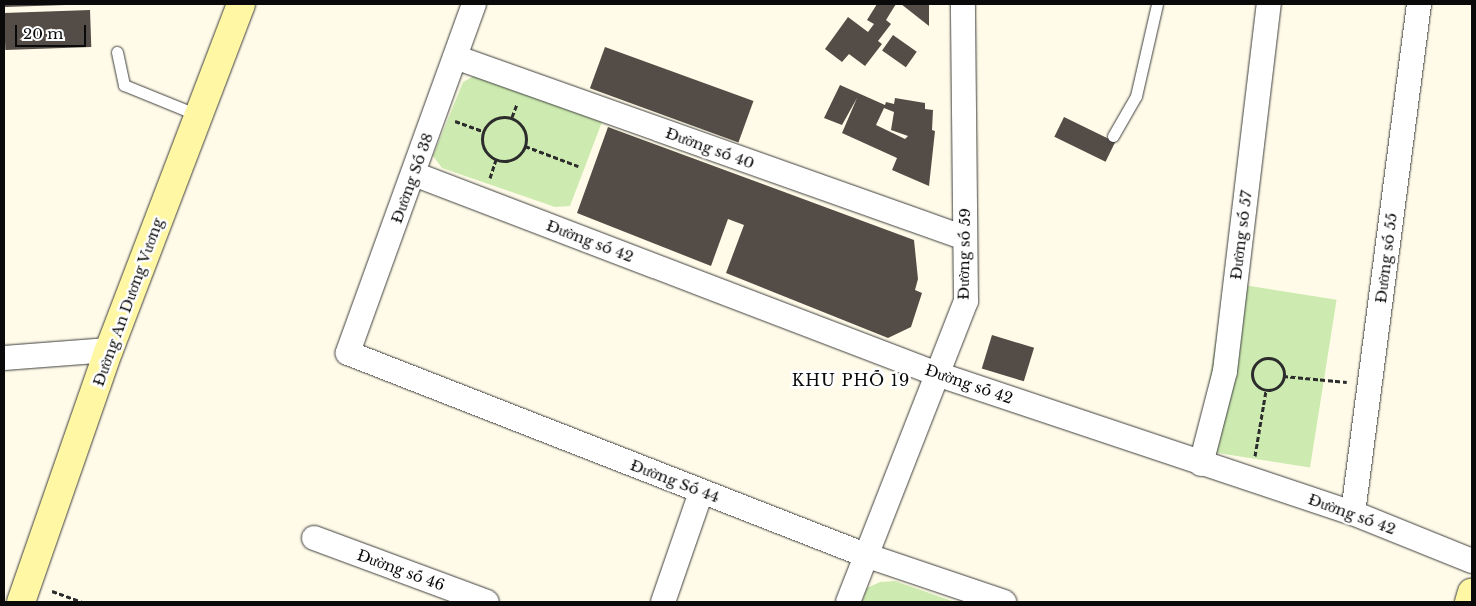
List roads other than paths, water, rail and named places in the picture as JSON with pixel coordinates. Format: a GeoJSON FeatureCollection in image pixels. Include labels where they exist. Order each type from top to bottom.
{"type":"FeatureCollection","features":[{"type":"Feature","properties":{"kind":"main road","name":"Đường An Dương Vương"},"geometry":{"type":"LineString","coordinates":[[24,592],[109,350],[241,4]]}},
{"type":"Feature","properties":{"kind":"main road"},"geometry":{"type":"LineString","coordinates":[[1469,602],[1472,592]]}},
{"type":"Feature","properties":{"kind":"street","name":"Đường Số 38"},"geometry":{"type":"LineString","coordinates":[[348,353],[474,4]]}},
{"type":"Feature","properties":{"kind":"street","name":"Đường số 59"},"geometry":{"type":"LineString","coordinates":[[848,602],[966,301],[962,4]]}},
{"type":"Feature","properties":{"kind":"street","name":"Đường số 57"},"geometry":{"type":"LineString","coordinates":[[1201,464],[1225,371],[1269,4]]}},
{"type":"Feature","properties":{"kind":"street","name":"Đường số 55"},"geometry":{"type":"LineString","coordinates":[[1353,513],[1419,4]]}},
{"type":"Feature","properties":{"kind":"street","name":"Đường số 40"},"geometry":{"type":"LineString","coordinates":[[455,57],[965,238]]}},
{"type":"Feature","properties":{"kind":"street","name":"Đường số 42"},"geometry":{"type":"LineString","coordinates":[[414,174],[937,374],[1201,464],[1353,513],[1472,561]]}},
{"type":"Feature","properties":{"kind":"street"},"geometry":{"type":"LineString","coordinates":[[4,358],[109,350]]}},
{"type":"Feature","properties":{"kind":"street","name":"Đường Số 44"},"geometry":{"type":"LineString","coordinates":[[348,353],[865,555],[1004,602]]}},
{"type":"Feature","properties":{"kind":"street"},"geometry":{"type":"LineString","coordinates":[[663,602],[701,492]]}},
{"type":"Feature","properties":{"kind":"street","name":"Đường số 46"},"geometry":{"type":"LineString","coordinates":[[314,538],[487,602]]}},
{"type":"Feature","properties":{"kind":"lane"},"geometry":{"type":"LineString","coordinates":[[1113,136],[1136,96],[1157,4]]}},
{"type":"Feature","properties":{"kind":"lane"},"geometry":{"type":"LineString","coordinates":[[117,52],[124,85],[198,115]]}},
{"type":"Feature","properties":{"kind":"district","name":"KHU PHỐ 19"},"geometry":{"type":"Point","coordinates":[851,380]}}]}
